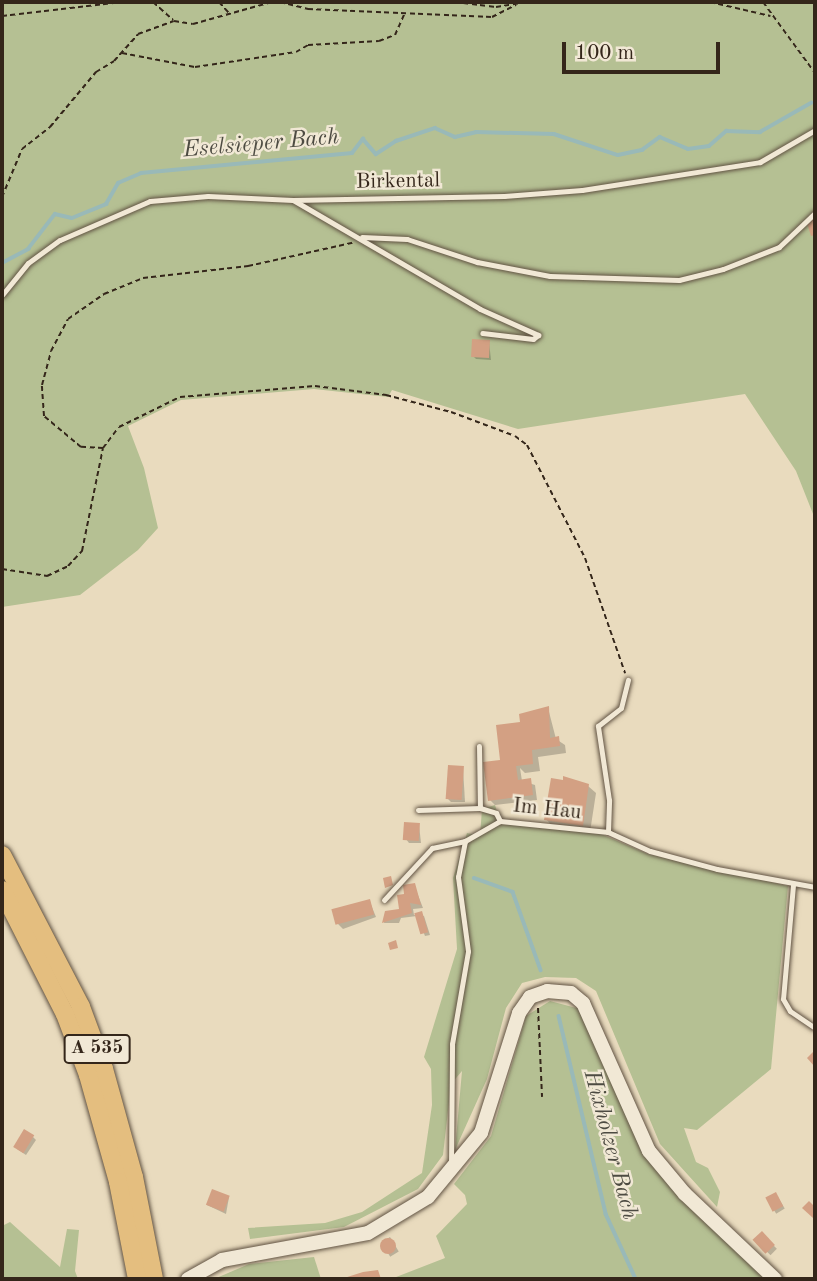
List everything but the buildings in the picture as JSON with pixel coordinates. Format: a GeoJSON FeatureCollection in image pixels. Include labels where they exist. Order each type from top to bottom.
{"type":"FeatureCollection","features":[{"type":"Feature","properties":{"kind":"highway","name":"A 535"},"geometry":{"type":"LineString","coordinates":[[2,855],[95,1043],[126,1141],[140,1267]]}},
{"type":"Feature","properties":{"kind":"highway","name":"A 535"},"geometry":{"type":"LineString","coordinates":[[2,890],[65,1014],[110,1147],[140,1267],[154,1279]]}},
{"type":"Feature","properties":{"kind":"main road"},"geometry":{"type":"LineString","coordinates":[[188,1279],[222,1260],[368,1233],[412,1209],[451,1175],[481,1133],[519,1013],[538,993],[571,993],[583,1003],[649,1151],[685,1194],[775,1279]]}},
{"type":"Feature","properties":{"kind":"lane","name":"Birkental"},"geometry":{"type":"LineString","coordinates":[[2,295],[28,263],[60,240],[150,201],[208,196],[293,201],[504,197],[582,190],[760,162],[815,130]]}},
{"type":"Feature","properties":{"kind":"lane"},"geometry":{"type":"LineString","coordinates":[[293,201],[316,217],[362,237],[480,309],[538,335],[533,339],[482,333]]}},
{"type":"Feature","properties":{"kind":"lane"},"geometry":{"type":"LineString","coordinates":[[362,237],[407,239],[477,262],[550,276],[679,280],[723,270],[779,247],[815,212]]}},
{"type":"Feature","properties":{"kind":"lane"},"geometry":{"type":"LineString","coordinates":[[608,832],[609,800],[598,726],[621,708],[628,680]]}},
{"type":"Feature","properties":{"kind":"lane"},"geometry":{"type":"LineString","coordinates":[[479,746],[480,808]]}},
{"type":"Feature","properties":{"kind":"lane"},"geometry":{"type":"LineString","coordinates":[[418,810],[480,808],[496,813],[500,821]]}},
{"type":"Feature","properties":{"kind":"lane","name":"Im Hau"},"geometry":{"type":"LineString","coordinates":[[384,900],[432,848],[465,841],[500,821],[608,832],[650,851],[793,885],[815,887]]}},
{"type":"Feature","properties":{"kind":"lane"},"geometry":{"type":"LineString","coordinates":[[451,1175],[452,1044],[468,951],[458,877],[465,841]]}},
{"type":"Feature","properties":{"kind":"lane"},"geometry":{"type":"LineString","coordinates":[[793,885],[783,999],[790,1011],[814,1027]]}},
{"type":"Feature","properties":{"kind":"path"},"geometry":{"type":"LineString","coordinates":[[92,8],[93,2]]}},
{"type":"Feature","properties":{"kind":"path"},"geometry":{"type":"LineString","coordinates":[[2,16],[92,8],[122,2]]}},
{"type":"Feature","properties":{"kind":"path"},"geometry":{"type":"LineString","coordinates":[[153,2],[174,21]]}},
{"type":"Feature","properties":{"kind":"path"},"geometry":{"type":"LineString","coordinates":[[219,2],[230,15]]}},
{"type":"Feature","properties":{"kind":"path"},"geometry":{"type":"LineString","coordinates":[[2,197],[22,149],[50,127],[96,72],[138,34],[174,21],[193,24],[272,2]]}},
{"type":"Feature","properties":{"kind":"path"},"geometry":{"type":"LineString","coordinates":[[280,2],[308,9],[492,17],[528,2]]}},
{"type":"Feature","properties":{"kind":"path"},"geometry":{"type":"LineString","coordinates":[[455,2],[516,5]]}},
{"type":"Feature","properties":{"kind":"path"},"geometry":{"type":"LineString","coordinates":[[709,2],[772,16]]}},
{"type":"Feature","properties":{"kind":"path"},"geometry":{"type":"LineString","coordinates":[[763,2],[815,73]]}},
{"type":"Feature","properties":{"kind":"path"},"geometry":{"type":"LineString","coordinates":[[121,52],[195,67],[296,52],[307,45],[379,41],[395,35],[405,13]]}},
{"type":"Feature","properties":{"kind":"path"},"geometry":{"type":"LineString","coordinates":[[103,448],[80,447],[44,416],[42,385],[51,351],[68,319],[104,294],[144,278],[327,252],[362,237]]}},
{"type":"Feature","properties":{"kind":"path"},"geometry":{"type":"LineString","coordinates":[[2,569],[47,576],[68,566],[82,551],[103,448],[119,427],[180,397],[315,386],[386,395],[515,436],[540,464],[585,558],[628,680]]}},
{"type":"Feature","properties":{"kind":"path"},"geometry":{"type":"LineString","coordinates":[[538,993],[542,1097]]}},
{"type":"Feature","properties":{"kind":"green space"},"geometry":{"type":"Polygon","coordinates":[[[2,2],[815,2],[815,519],[796,471],[745,394],[518,429],[392,390],[388,397],[314,389],[181,400],[128,426],[144,468],[158,528],[138,550],[80,595],[2,607],[2,2]]]}},
{"type":"Feature","properties":{"kind":"green space"},"geometry":{"type":"Polygon","coordinates":[[[495,805],[500,821],[601,834],[648,854],[788,886],[771,1069],[697,1130],[684,1128],[696,1162],[708,1168],[720,1192],[717,1207],[660,1144],[596,991],[576,978],[545,977],[522,983],[506,1008],[487,1079],[455,1150],[462,1071],[451,1084],[443,1155],[418,1189],[344,1227],[250,1239],[248,1228],[325,1223],[362,1212],[422,1173],[432,1105],[431,1069],[424,1057],[457,949],[453,878],[467,833],[480,836],[482,809],[495,805]]]}},
{"type":"Feature","properties":{"kind":"green space"},"geometry":{"type":"Polygon","coordinates":[[[550,1001],[580,1009],[644,1155],[765,1279],[391,1279],[445,1258],[436,1236],[467,1204],[465,1195],[454,1184],[491,1136],[526,1016],[550,1001]]]}},
{"type":"Feature","properties":{"kind":"green space"},"geometry":{"type":"Polygon","coordinates":[[[10,1222],[60,1267],[67,1229],[79,1230],[75,1271],[78,1279],[2,1279],[2,1226],[10,1222]]]}},
{"type":"Feature","properties":{"kind":"green space"},"geometry":{"type":"Polygon","coordinates":[[[314,1257],[321,1279],[214,1279],[249,1264],[314,1257]]]}},
{"type":"Feature","properties":{"kind":"waterway","name":"Eselsieper Bach"},"geometry":{"type":"LineString","coordinates":[[2,263],[28,249],[55,214],[72,218],[106,204],[118,183],[141,173],[352,153],[363,139],[376,154],[396,141],[435,128],[455,137],[476,132],[554,134],[618,155],[642,150],[660,137],[688,149],[709,146],[726,131],[760,132],[811,103]]}},
{"type":"Feature","properties":{"kind":"waterway","name":"Hixholzer Bach"},"geometry":{"type":"LineString","coordinates":[[474,878],[513,892],[541,970]]}},
{"type":"Feature","properties":{"kind":"waterway","name":"Hixholzer Bach"},"geometry":{"type":"LineString","coordinates":[[559,1016],[606,1214],[636,1279]]}}]}
